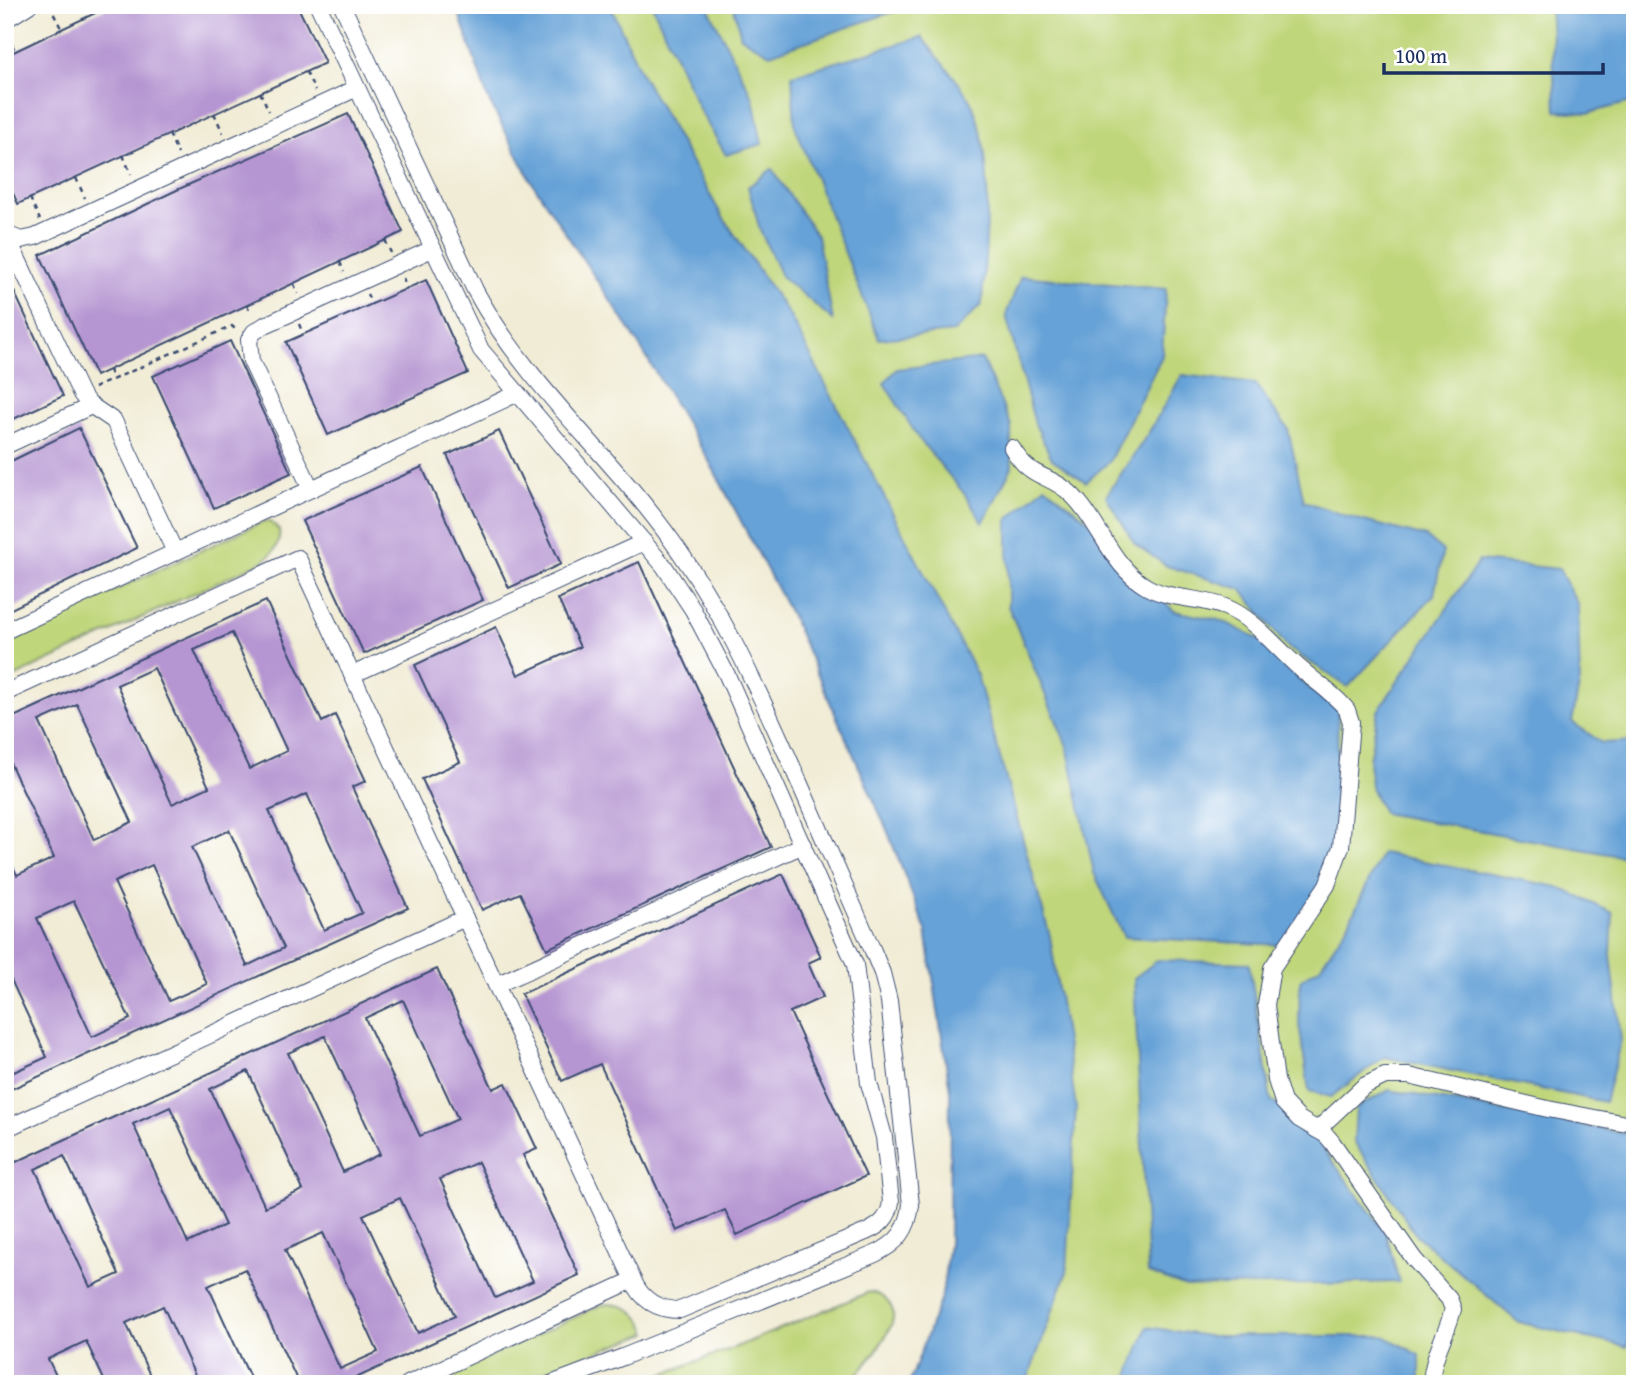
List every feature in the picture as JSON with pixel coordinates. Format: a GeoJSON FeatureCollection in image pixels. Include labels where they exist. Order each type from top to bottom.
{"type":"FeatureCollection","features":[{"type":"Feature","properties":{"kind":"lane"},"geometry":{"type":"LineString","coordinates":[[5,20],[29,5]]}},
{"type":"Feature","properties":{"kind":"lane"},"geometry":{"type":"LineString","coordinates":[[5,693],[298,558],[642,1295],[655,1306],[680,1310],[866,1232],[883,1222],[891,1202],[887,1163],[882,1125],[869,1083],[855,964],[739,700],[710,640],[679,587],[644,542],[494,368],[472,335],[318,5]]}},
{"type":"Feature","properties":{"kind":"lane"},"geometry":{"type":"LineString","coordinates":[[342,5],[475,290],[494,324],[517,356],[676,547],[708,596],[748,668],[873,951],[882,973],[890,1010],[911,1205],[901,1237],[875,1254],[551,1384]]}},
{"type":"Feature","properties":{"kind":"lane"},"geometry":{"type":"LineString","coordinates":[[7,238],[21,240],[35,237],[357,88]]}},
{"type":"Feature","properties":{"kind":"lane"},"geometry":{"type":"LineString","coordinates":[[7,238],[86,400],[114,421],[176,552]]}},
{"type":"Feature","properties":{"kind":"lane"},"geometry":{"type":"LineString","coordinates":[[310,489],[251,361],[248,343],[254,332],[265,325],[432,249]]}},
{"type":"Feature","properties":{"kind":"lane"},"geometry":{"type":"LineString","coordinates":[[5,631],[516,394]]}},
{"type":"Feature","properties":{"kind":"lane"},"geometry":{"type":"LineString","coordinates":[[5,446],[86,400]]}},
{"type":"Feature","properties":{"kind":"lane"},"geometry":{"type":"LineString","coordinates":[[1012,448],[1027,469],[1069,492],[1117,561],[1132,576],[1147,587],[1166,595],[1225,607],[1241,617],[1262,632],[1346,710],[1351,722],[1341,847],[1327,885],[1272,968],[1266,1005],[1276,1080],[1283,1102],[1299,1119],[1332,1142],[1414,1259],[1449,1299],[1454,1309],[1435,1356],[1431,1384]]}},
{"type":"Feature","properties":{"kind":"lane"},"geometry":{"type":"LineString","coordinates":[[588,478],[606,462]]}},
{"type":"Feature","properties":{"kind":"lane"},"geometry":{"type":"LineString","coordinates":[[605,497],[622,481]]}},
{"type":"Feature","properties":{"kind":"lane"},"geometry":{"type":"LineString","coordinates":[[352,675],[644,542]]}},
{"type":"Feature","properties":{"kind":"lane"},"geometry":{"type":"LineString","coordinates":[[496,985],[803,845]]}},
{"type":"Feature","properties":{"kind":"lane"},"geometry":{"type":"LineString","coordinates":[[5,1129],[465,918]]}},
{"type":"Feature","properties":{"kind":"lane"},"geometry":{"type":"LineString","coordinates":[[861,1014],[890,1010]]}},
{"type":"Feature","properties":{"kind":"lane"},"geometry":{"type":"LineString","coordinates":[[866,1062],[896,1059]]}},
{"type":"Feature","properties":{"kind":"lane"},"geometry":{"type":"LineString","coordinates":[[1317,1130],[1364,1086],[1385,1076],[1409,1076],[1548,1109],[1621,1123]]}},
{"type":"Feature","properties":{"kind":"lane"},"geometry":{"type":"LineString","coordinates":[[408,1384],[633,1280]]}},
{"type":"Feature","properties":{"kind":"path"},"geometry":{"type":"LineString","coordinates":[[49,5],[61,28]]}},
{"type":"Feature","properties":{"kind":"path"},"geometry":{"type":"LineString","coordinates":[[5,30],[15,51]]}},
{"type":"Feature","properties":{"kind":"path"},"geometry":{"type":"LineString","coordinates":[[86,400],[113,380],[232,326],[248,343]]}},
{"type":"Feature","properties":{"kind":"path"},"geometry":{"type":"LineString","coordinates":[[109,370],[113,380]]}},
{"type":"Feature","properties":{"kind":"green space"},"geometry":{"type":"Polygon","coordinates":[[[610,5],[1635,5],[1635,1384],[1026,1384],[1067,1271],[791,318],[722,216],[643,77],[610,5]]]}},
{"type":"Feature","properties":{"kind":"green space"},"geometry":{"type":"Polygon","coordinates":[[[270,521],[279,530],[279,539],[273,552],[262,562],[5,681],[5,641],[262,522],[270,521]]]}},
{"type":"Feature","properties":{"kind":"green space"},"geometry":{"type":"Polygon","coordinates":[[[869,1292],[880,1295],[891,1306],[892,1323],[879,1346],[850,1384],[636,1384],[741,1345],[869,1292]]]}},
{"type":"Feature","properties":{"kind":"green space"},"geometry":{"type":"Polygon","coordinates":[[[601,1305],[623,1306],[633,1312],[648,1333],[510,1384],[430,1384],[601,1305]]]}},
{"type":"Feature","properties":{"kind":"water"},"geometry":{"type":"Polygon","coordinates":[[[456,5],[610,5],[643,77],[722,216],[791,318],[977,675],[1050,936],[1076,1107],[1067,1271],[1026,1384],[909,1384],[942,1295],[949,1243],[950,1091],[926,931],[887,830],[793,619],[709,461],[630,330],[533,184],[488,99],[456,5]]]}},
{"type":"Feature","properties":{"kind":"water"},"geometry":{"type":"Polygon","coordinates":[[[652,5],[707,5],[753,98],[762,144],[726,155],[700,111],[652,5]]]}},
{"type":"Feature","properties":{"kind":"water"},"geometry":{"type":"Polygon","coordinates":[[[733,5],[904,5],[904,8],[770,54],[741,37],[733,5]]]}},
{"type":"Feature","properties":{"kind":"water"},"geometry":{"type":"Polygon","coordinates":[[[1550,5],[1635,5],[1635,101],[1589,113],[1556,111],[1550,5]]]}},
{"type":"Feature","properties":{"kind":"water"},"geometry":{"type":"Polygon","coordinates":[[[922,37],[968,97],[983,143],[987,226],[982,304],[954,332],[879,339],[795,126],[792,75],[922,37]]]}},
{"type":"Feature","properties":{"kind":"water"},"geometry":{"type":"Polygon","coordinates":[[[772,169],[817,236],[833,320],[781,276],[760,230],[748,187],[772,169]]]}},
{"type":"Feature","properties":{"kind":"water"},"geometry":{"type":"Polygon","coordinates":[[[1021,276],[1166,289],[1162,356],[1109,462],[1086,482],[1052,459],[1035,424],[1006,315],[1021,276]]]}},
{"type":"Feature","properties":{"kind":"water"},"geometry":{"type":"Polygon","coordinates":[[[982,359],[1011,425],[1012,467],[983,523],[963,492],[919,439],[884,383],[897,369],[982,359]]]}},
{"type":"Feature","properties":{"kind":"water"},"geometry":{"type":"Polygon","coordinates":[[[1182,375],[1255,384],[1288,429],[1304,501],[1349,517],[1426,537],[1443,551],[1434,595],[1348,687],[1287,647],[1241,589],[1167,566],[1135,544],[1106,496],[1149,432],[1182,375]]]}},
{"type":"Feature","properties":{"kind":"water"},"geometry":{"type":"Polygon","coordinates":[[[1045,486],[1093,524],[1130,569],[1174,611],[1223,621],[1260,640],[1304,684],[1338,707],[1336,865],[1282,945],[1124,937],[1094,873],[1067,746],[1008,606],[1008,519],[1045,486]]]}},
{"type":"Feature","properties":{"kind":"water"},"geometry":{"type":"Polygon","coordinates":[[[1479,561],[1559,569],[1578,605],[1580,681],[1572,722],[1602,743],[1635,741],[1635,852],[1625,857],[1383,813],[1371,787],[1369,760],[1378,711],[1479,561]]]}},
{"type":"Feature","properties":{"kind":"water"},"geometry":{"type":"Polygon","coordinates":[[[1382,853],[1558,887],[1613,913],[1611,955],[1621,1040],[1605,1102],[1384,1057],[1331,1097],[1309,1091],[1299,1024],[1300,980],[1320,967],[1348,925],[1382,853]]]}},
{"type":"Feature","properties":{"kind":"water"},"geometry":{"type":"Polygon","coordinates":[[[1158,960],[1249,963],[1271,1100],[1312,1134],[1386,1233],[1399,1282],[1186,1287],[1148,1273],[1134,978],[1158,960]]]}},
{"type":"Feature","properties":{"kind":"water"},"geometry":{"type":"Polygon","coordinates":[[[1389,1090],[1635,1135],[1635,1320],[1627,1347],[1518,1322],[1416,1235],[1354,1142],[1356,1108],[1389,1090]]]}},
{"type":"Feature","properties":{"kind":"water"},"geometry":{"type":"Polygon","coordinates":[[[1147,1327],[1208,1336],[1384,1336],[1420,1355],[1420,1384],[1126,1384],[1147,1327]]]}},
{"type":"Feature","properties":{"kind":"building"},"geometry":{"type":"Polygon","coordinates":[[[112,5],[297,5],[325,63],[18,204],[5,176],[5,56],[112,5]]]}},
{"type":"Feature","properties":{"kind":"building"},"geometry":{"type":"Polygon","coordinates":[[[348,114],[403,232],[96,376],[40,255],[179,189],[348,114]]]}},
{"type":"Feature","properties":{"kind":"building"},"geometry":{"type":"Polygon","coordinates":[[[5,272],[63,396],[5,423],[5,272]]]}},
{"type":"Feature","properties":{"kind":"building"},"geometry":{"type":"Polygon","coordinates":[[[426,280],[468,373],[328,435],[286,342],[426,280]]]}},
{"type":"Feature","properties":{"kind":"building"},"geometry":{"type":"Polygon","coordinates":[[[230,341],[291,473],[214,508],[153,376],[230,341]]]}},
{"type":"Feature","properties":{"kind":"building"},"geometry":{"type":"Polygon","coordinates":[[[79,428],[137,548],[5,612],[5,464],[79,428]]]}},
{"type":"Feature","properties":{"kind":"building"},"geometry":{"type":"Polygon","coordinates":[[[499,431],[561,564],[509,588],[447,455],[499,431]]]}},
{"type":"Feature","properties":{"kind":"building"},"geometry":{"type":"Polygon","coordinates":[[[422,467],[483,600],[364,654],[302,521],[422,467]]]}},
{"type":"Feature","properties":{"kind":"building"},"geometry":{"type":"Polygon","coordinates":[[[639,562],[771,847],[547,949],[520,893],[482,910],[422,779],[460,762],[415,665],[496,627],[518,675],[580,647],[558,599],[639,562]]]}},
{"type":"Feature","properties":{"kind":"building"},"geometry":{"type":"Polygon","coordinates":[[[266,601],[322,722],[335,715],[366,781],[352,787],[408,908],[5,1092],[5,1076],[47,1057],[5,967],[5,850],[17,875],[54,858],[5,752],[5,721],[266,601]],[[232,633],[194,650],[249,769],[287,751],[232,633]],[[154,668],[117,685],[172,804],[209,787],[154,668]],[[77,704],[39,721],[94,840],[132,822],[77,704]],[[307,794],[269,811],[324,930],[362,913],[307,794]],[[229,830],[192,847],[247,966],[284,948],[229,830]],[[152,865],[114,882],[169,1001],[207,984],[152,865]],[[74,901],[37,918],[92,1037],[130,1019],[74,901]]]}},
{"type":"Feature","properties":{"kind":"building"},"geometry":{"type":"Polygon","coordinates":[[[783,874],[821,957],[808,963],[823,997],[790,1012],[866,1176],[737,1235],[725,1210],[677,1231],[600,1064],[562,1081],[521,994],[783,874]]]}},
{"type":"Feature","properties":{"kind":"building"},"geometry":{"type":"Polygon","coordinates":[[[437,969],[493,1089],[506,1083],[537,1149],[523,1155],[579,1275],[343,1384],[299,1384],[245,1269],[208,1286],[253,1384],[199,1384],[163,1306],[126,1323],[154,1384],[106,1384],[86,1341],[48,1359],[60,1384],[5,1384],[5,1167],[437,969]],[[403,1000],[365,1018],[420,1136],[458,1119],[403,1000]],[[325,1036],[288,1053],[343,1172],[380,1154],[325,1036]],[[248,1071],[210,1089],[265,1207],[303,1190],[248,1071]],[[170,1107],[133,1124],[188,1243],[225,1225],[170,1107]],[[64,1156],[35,1169],[90,1287],[119,1274],[64,1156]],[[478,1162],[440,1179],[495,1298],[533,1281],[478,1162]],[[400,1198],[363,1215],[418,1333],[455,1316],[400,1198]],[[323,1233],[285,1250],[340,1369],[378,1352],[323,1233]]]}}]}
